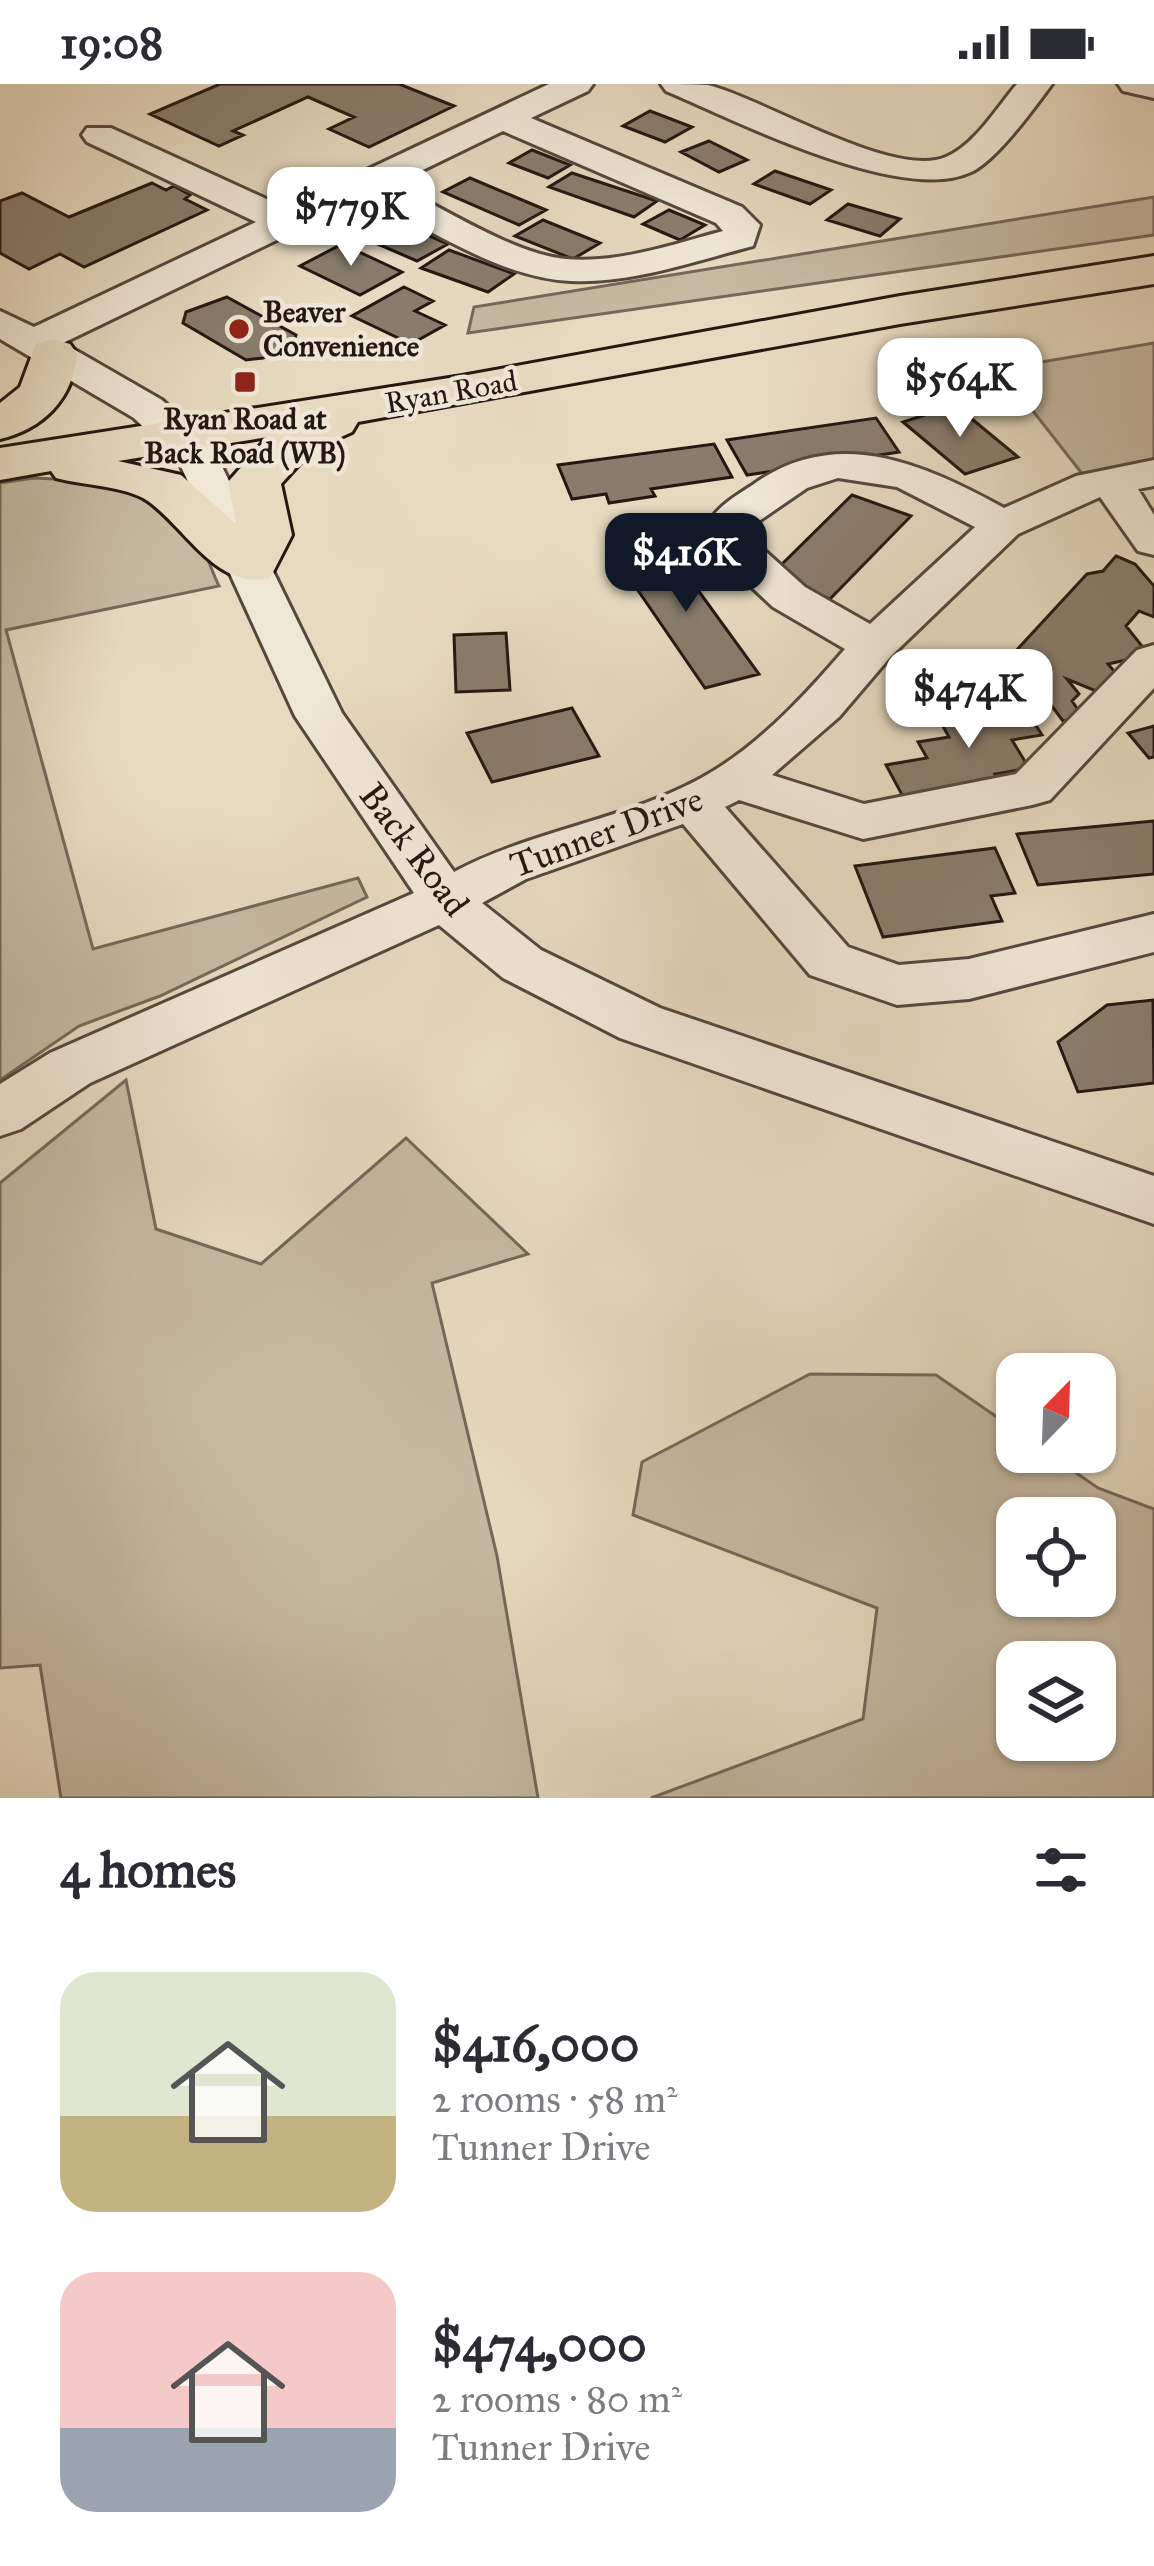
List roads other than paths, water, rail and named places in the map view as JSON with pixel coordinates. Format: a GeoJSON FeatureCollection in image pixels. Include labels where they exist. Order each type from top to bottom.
{"type":"FeatureCollection","features":[{"type":"Feature","properties":{"kind":"main road","name":"Ryan Road"},"geometry":{"type":"LineString","coordinates":[[162,422],[364,406],[899,310],[1154,271]]}},
{"type":"Feature","properties":{"kind":"main road","name":"Ryan Road"},"geometry":{"type":"LineString","coordinates":[[2,445],[162,422],[450,363],[899,310]]}},
{"type":"Feature","properties":{"kind":"main road"},"geometry":{"type":"LineString","coordinates":[[29,340],[52,379],[2,445],[162,486],[251,566],[265,535],[254,482],[294,439],[364,406]]}},
{"type":"Feature","properties":{"kind":"street"},"geometry":{"type":"LineString","coordinates":[[29,340],[576,84]]}},
{"type":"Feature","properties":{"kind":"street"},"geometry":{"type":"LineString","coordinates":[[678,84],[884,166],[934,172],[959,165],[1035,84]]}},
{"type":"Feature","properties":{"kind":"street"},"geometry":{"type":"LineString","coordinates":[[1135,84],[1154,88]]}},
{"type":"Feature","properties":{"kind":"street"},"geometry":{"type":"LineString","coordinates":[[367,184],[535,261],[566,270],[668,256],[740,238],[742,225],[729,215],[503,119]]}},
{"type":"Feature","properties":{"kind":"street"},"geometry":{"type":"LineString","coordinates":[[99,135],[286,222]]}},
{"type":"Feature","properties":{"kind":"street","name":"Back Road"},"geometry":{"type":"LineString","coordinates":[[29,340],[162,422],[198,457],[319,716],[446,900],[490,942],[522,964],[640,1023],[1154,1200]]}},
{"type":"Feature","properties":{"kind":"street"},"geometry":{"type":"LineString","coordinates":[[874,646],[789,597],[744,556],[733,519],[808,470],[857,464],[902,471],[1003,526]]}},
{"type":"Feature","properties":{"kind":"street"},"geometry":{"type":"LineString","coordinates":[[1134,477],[1132,516],[1154,542]]}},
{"type":"Feature","properties":{"kind":"street","name":"Tunner Drive"},"geometry":{"type":"LineString","coordinates":[[0,1113],[70,1068],[446,900],[508,866],[714,791],[823,706],[874,646],[1003,526],[1091,485],[1134,477]]}},
{"type":"Feature","properties":{"kind":"street"},"geometry":{"type":"LineString","coordinates":[[714,791],[862,822],[1032,788],[1154,660]]}},
{"type":"Feature","properties":{"kind":"street"},"geometry":{"type":"LineString","coordinates":[[714,791],[829,961],[897,985],[969,979],[1154,933]]}},
{"type":"Feature","properties":{"kind":"place","name":"Beaver Convenience"},"geometry":{"type":"Point","coordinates":[239,329]}},
{"type":"Feature","properties":{"kind":"place","name":"Ryan Road at Back Road (WB)"},"geometry":{"type":"Point","coordinates":[245,382]}}]}
